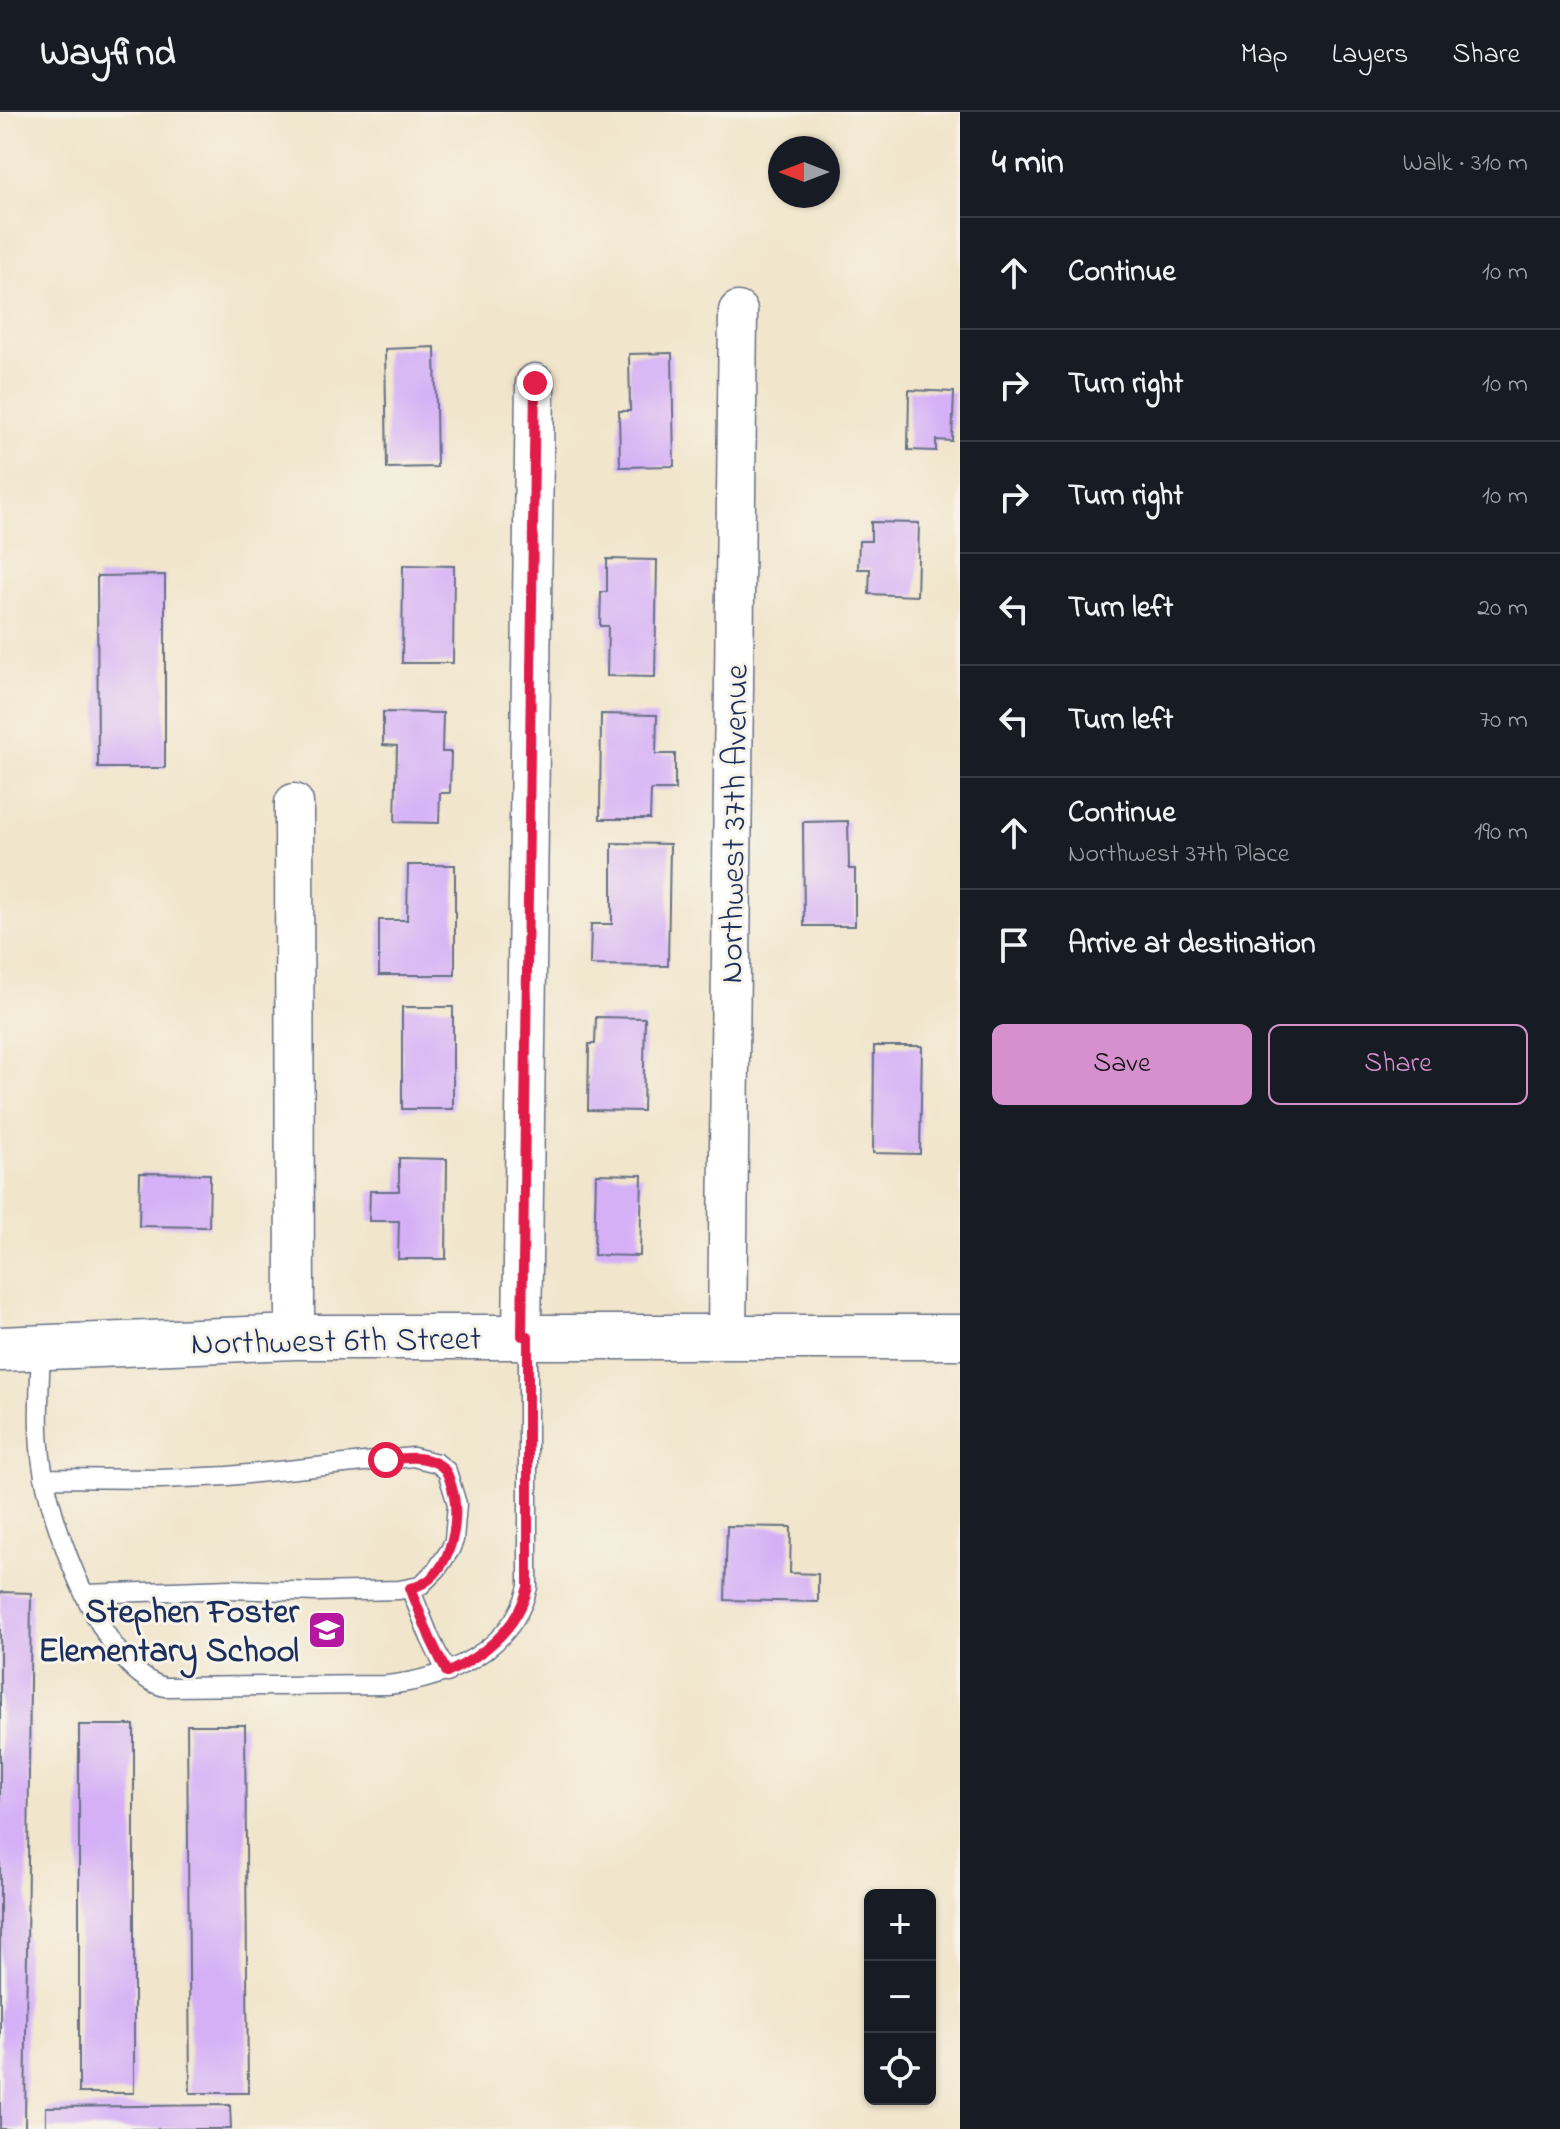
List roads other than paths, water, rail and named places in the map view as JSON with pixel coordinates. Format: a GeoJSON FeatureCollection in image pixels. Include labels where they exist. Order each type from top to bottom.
{"type":"FeatureCollection","features":[{"type":"Feature","properties":{"kind":"main road","name":"Northwest 6th Street"},"geometry":{"type":"LineString","coordinates":[[21,1347],[295,1337],[960,1337]]}},
{"type":"Feature","properties":{"kind":"street","name":"Northwest 37th Avenue"},"geometry":{"type":"LineString","coordinates":[[727,1336],[738,311]]}},
{"type":"Feature","properties":{"kind":"street"},"geometry":{"type":"LineString","coordinates":[[525,1336],[535,383]]}},
{"type":"Feature","properties":{"kind":"street"},"geometry":{"type":"LineString","coordinates":[[294,803],[295,1337]]}},
{"type":"Feature","properties":{"kind":"lane"},"geometry":{"type":"LineString","coordinates":[[21,1347],[44,1478],[65,1553],[84,1594],[125,1659],[153,1684],[165,1687],[387,1685],[414,1683],[447,1673],[471,1660],[505,1631],[525,1600],[528,1587],[525,1336]]}},
{"type":"Feature","properties":{"kind":"lane"},"geometry":{"type":"LineString","coordinates":[[44,1478],[228,1476],[413,1457],[437,1463],[447,1471],[457,1504],[454,1540],[437,1569],[420,1586],[317,1592],[230,1589],[84,1594]]}},
{"type":"Feature","properties":{"kind":"lane"},"geometry":{"type":"LineString","coordinates":[[410,1588],[447,1673]]}},
{"type":"Feature","properties":{"kind":"place","name":"Stephen Foster Elementary School"},"geometry":{"type":"Point","coordinates":[327,1630]}}]}
